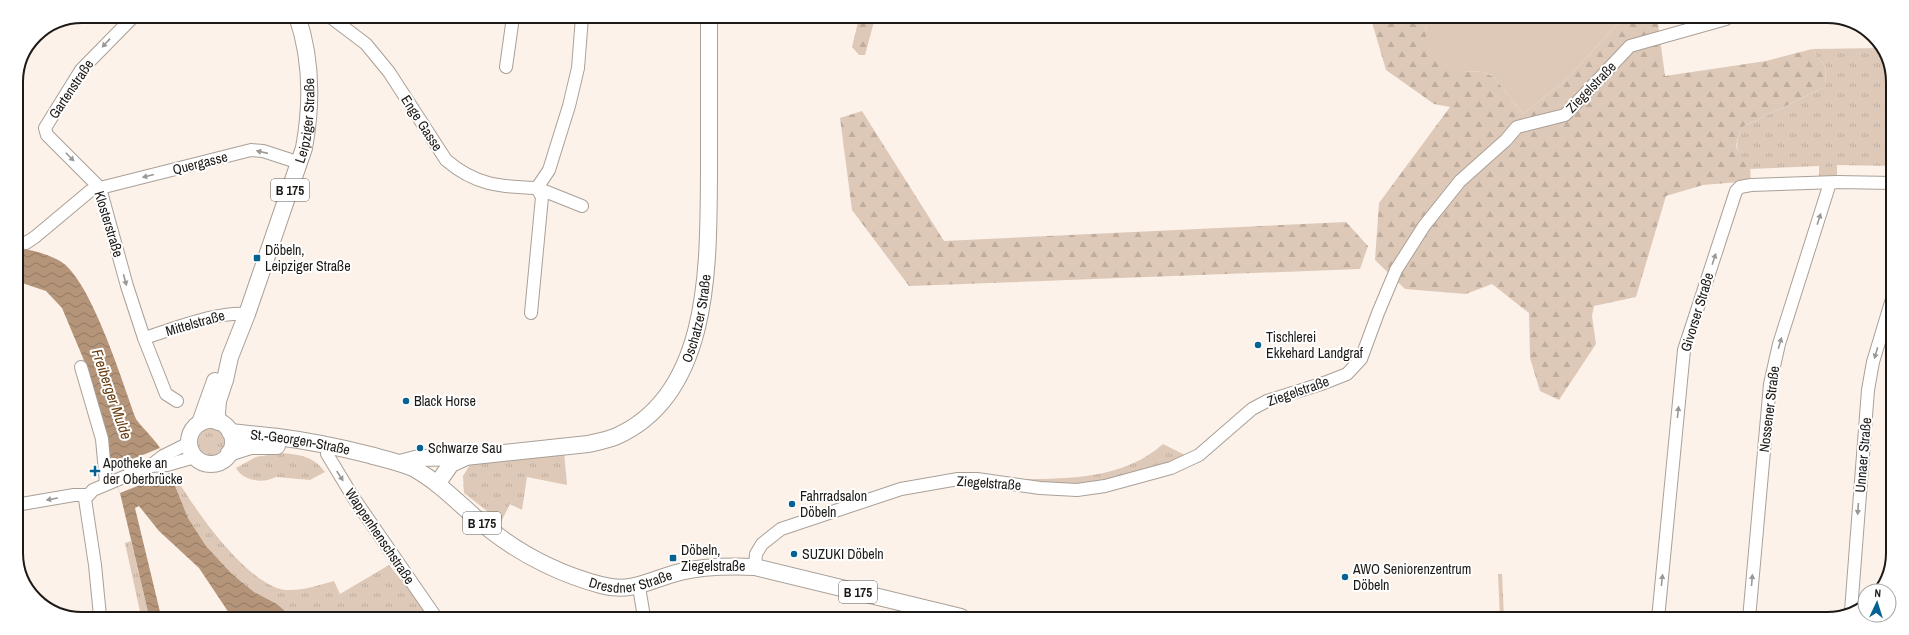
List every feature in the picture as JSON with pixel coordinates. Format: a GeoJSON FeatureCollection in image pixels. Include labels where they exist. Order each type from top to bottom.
{"type":"FeatureCollection","features":[{"type":"Feature","properties":{"kind":"main road","name":"Leipziger Straße"},"geometry":{"type":"LineString","coordinates":[[224,427],[217,414],[218,400],[225,380],[230,358],[300,163],[308,123],[310,96],[306,55],[299,23]]}},
{"type":"Feature","properties":{"kind":"main road","name":"Oschatzer Straße"},"geometry":{"type":"LineString","coordinates":[[400,463],[420,458],[466,457],[588,444],[616,436],[642,420],[667,396],[677,378],[693,341],[699,316],[706,265],[708,229],[709,23]]}},
{"type":"Feature","properties":{"kind":"main road","name":"Leipziger Straße"},"geometry":{"type":"LineString","coordinates":[[200,423],[215,379],[230,358]]}},
{"type":"Feature","properties":{"kind":"main road"},"geometry":{"type":"LineString","coordinates":[[210,420],[224,427],[232,439],[230,453],[225,459],[212,464],[205,463],[192,450],[192,430],[200,423],[210,420]]}},
{"type":"Feature","properties":{"kind":"main road","name":"St.-Georgen-Straße"},"geometry":{"type":"LineString","coordinates":[[224,427],[349,449],[400,463]]}},
{"type":"Feature","properties":{"kind":"main road","name":"St.-Georgen-Straße"},"geometry":{"type":"LineString","coordinates":[[230,453],[251,446],[267,445],[347,457],[371,455]]}},
{"type":"Feature","properties":{"kind":"main road","name":"Oschatzer Straße"},"geometry":{"type":"LineString","coordinates":[[437,484],[451,464],[466,457]]}},
{"type":"Feature","properties":{"kind":"main road","name":"Dresdner Straße"},"geometry":{"type":"LineString","coordinates":[[400,463],[412,468],[437,484],[492,532],[530,556],[601,586],[622,589],[639,587],[680,572],[728,566],[755,567],[940,612]]}},
{"type":"Feature","properties":{"kind":"street","name":"Gartenstraße"},"geometry":{"type":"LineString","coordinates":[[44,128],[81,70],[127,23]]}},
{"type":"Feature","properties":{"kind":"street","name":"Enge Gasse"},"geometry":{"type":"LineString","coordinates":[[338,23],[366,44],[389,72],[446,160],[457,170],[473,179],[491,184],[507,187],[537,188],[582,206]]}},
{"type":"Feature","properties":{"kind":"street"},"geometry":{"type":"LineString","coordinates":[[506,67],[512,23]]}},
{"type":"Feature","properties":{"kind":"street"},"geometry":{"type":"LineString","coordinates":[[531,313],[542,197],[537,188],[549,170],[569,106],[578,68],[582,23]]}},
{"type":"Feature","properties":{"kind":"street","name":"Ziegelstraße"},"geometry":{"type":"LineString","coordinates":[[755,567],[756,554],[762,544],[781,529],[901,489],[958,479],[977,479],[1040,488],[1077,490],[1106,486],[1171,468],[1199,455],[1252,409],[1267,401],[1347,374],[1362,359],[1378,313],[1396,270],[1424,226],[1460,181],[1506,140],[1517,127],[1565,115],[1630,46],[1712,23]]}},
{"type":"Feature","properties":{"kind":"street","name":"Klosterstraße"},"geometry":{"type":"LineString","coordinates":[[44,128],[47,135],[100,188],[127,286],[144,338]]}},
{"type":"Feature","properties":{"kind":"street","name":"Quergasse"},"geometry":{"type":"LineString","coordinates":[[23,243],[26,243],[35,237],[90,191],[100,188],[251,150],[263,151],[300,163]]}},
{"type":"Feature","properties":{"kind":"street","name":"Givorser Straße"},"geometry":{"type":"LineString","coordinates":[[1659,612],[1684,350],[1736,191],[1748,186],[1830,183],[1886,183]]}},
{"type":"Feature","properties":{"kind":"street","name":"Nossener Straße"},"geometry":{"type":"LineString","coordinates":[[1750,612],[1770,384],[1779,344],[1830,183]]}},
{"type":"Feature","properties":{"kind":"street","name":"Mittelstraße"},"geometry":{"type":"LineString","coordinates":[[144,338],[234,312],[247,314]]}},
{"type":"Feature","properties":{"kind":"street","name":"Unnaer Straße"},"geometry":{"type":"LineString","coordinates":[[1851,607],[1868,390],[1873,362],[1886,319]]}},
{"type":"Feature","properties":{"kind":"street"},"geometry":{"type":"LineString","coordinates":[[144,338],[166,394],[177,401]]}},
{"type":"Feature","properties":{"kind":"street"},"geometry":{"type":"LineString","coordinates":[[81,368],[102,439],[110,482]]}},
{"type":"Feature","properties":{"kind":"street"},"geometry":{"type":"LineString","coordinates":[[100,612],[96,565],[84,504],[85,499],[93,490],[110,482],[192,450]]}},
{"type":"Feature","properties":{"kind":"street","name":"Wappenhenschstraße"},"geometry":{"type":"LineString","coordinates":[[327,454],[354,497],[432,612]]}},
{"type":"Feature","properties":{"kind":"street"},"geometry":{"type":"LineString","coordinates":[[23,504],[74,494],[88,495]]}},
{"type":"Feature","properties":{"kind":"street"},"geometry":{"type":"LineString","coordinates":[[639,587],[643,612]]}},
{"type":"Feature","properties":{"kind":"green space"},"geometry":{"type":"Polygon","coordinates":[[[858,23],[874,23],[865,55],[859,55],[852,47],[858,23]]]}},
{"type":"Feature","properties":{"kind":"green space"},"geometry":{"type":"Polygon","coordinates":[[[1372,23],[1428,23],[1425,31],[1463,71],[1483,72],[1494,77],[1523,114],[1567,79],[1618,23],[1662,23],[1658,24],[1665,76],[1766,61],[1812,49],[1826,68],[1825,87],[1742,127],[1738,136],[1737,147],[1750,168],[1751,181],[1703,185],[1666,196],[1636,297],[1594,306],[1592,316],[1596,344],[1559,400],[1540,391],[1530,358],[1529,313],[1492,284],[1466,294],[1405,289],[1375,260],[1379,203],[1450,107],[1434,104],[1386,70],[1372,23]]]}},
{"type":"Feature","properties":{"kind":"green space"},"geometry":{"type":"Polygon","coordinates":[[[1428,23],[1618,23],[1567,79],[1523,114],[1494,77],[1483,72],[1463,71],[1441,60],[1427,41],[1425,31],[1428,23]]]}},
{"type":"Feature","properties":{"kind":"green space"},"geometry":{"type":"Polygon","coordinates":[[[1875,48],[1883,63],[1886,78],[1886,166],[1837,165],[1837,179],[1819,179],[1819,166],[1750,169],[1739,154],[1737,145],[1742,127],[1825,87],[1826,68],[1812,49],[1875,48]]]}},
{"type":"Feature","properties":{"kind":"green space"},"geometry":{"type":"Polygon","coordinates":[[[862,111],[944,241],[1346,222],[1368,246],[1360,269],[909,286],[852,210],[840,118],[862,111]]]}},
{"type":"Feature","properties":{"kind":"green space"},"geometry":{"type":"Polygon","coordinates":[[[211,429],[220,433],[224,442],[220,451],[211,455],[202,451],[198,442],[202,433],[211,429]]]}},
{"type":"Feature","properties":{"kind":"green space"},"geometry":{"type":"Polygon","coordinates":[[[1163,444],[1185,455],[1168,465],[1077,487],[1014,479],[1053,479],[1093,475],[1112,471],[1130,465],[1147,456],[1163,444]]]}},
{"type":"Feature","properties":{"kind":"green space"},"geometry":{"type":"Polygon","coordinates":[[[564,451],[567,485],[527,477],[522,510],[510,504],[501,522],[464,493],[463,476],[471,463],[564,451]]]}},
{"type":"Feature","properties":{"kind":"green space"},"geometry":{"type":"Polygon","coordinates":[[[280,453],[299,455],[311,459],[316,462],[325,472],[310,480],[276,477],[259,481],[243,476],[236,468],[256,457],[280,453]]]}},
{"type":"Feature","properties":{"kind":"green space"},"geometry":{"type":"Polygon","coordinates":[[[180,484],[212,530],[241,563],[256,576],[272,586],[286,590],[298,590],[334,581],[340,594],[389,565],[427,612],[286,612],[277,604],[254,592],[232,574],[206,546],[188,518],[175,485],[180,484]]]}},
{"type":"Feature","properties":{"kind":"green space"},"geometry":{"type":"Polygon","coordinates":[[[131,541],[148,612],[140,612],[125,543],[131,541]]]}},
{"type":"Feature","properties":{"kind":"green space"},"geometry":{"type":"Polygon","coordinates":[[[1498,574],[1502,574],[1504,612],[1500,612],[1498,574]]]}},
{"type":"Feature","properties":{"kind":"water","name":"Freiberger Mulde"},"geometry":{"type":"Polygon","coordinates":[[[23,249],[50,256],[60,261],[72,272],[83,288],[105,334],[136,419],[160,448],[188,518],[206,546],[232,574],[254,592],[277,604],[286,612],[228,612],[199,568],[159,531],[139,506],[135,508],[160,612],[148,612],[120,493],[110,468],[108,438],[83,358],[62,308],[46,291],[23,283],[23,249]]]}},
{"type":"Feature","properties":{"kind":"pier"},"geometry":{"type":"Polygon","coordinates":[[[160,448],[170,473],[120,493],[110,468],[160,448]]]}},
{"type":"Feature","properties":{"kind":"place","name":"Döbeln, Leipziger Straße"},"geometry":{"type":"Point","coordinates":[257,258]}},
{"type":"Feature","properties":{"kind":"place","name":"Tischlerei Ekkehard Landgraf"},"geometry":{"type":"Point","coordinates":[1258,345]}},
{"type":"Feature","properties":{"kind":"place","name":"Black Horse"},"geometry":{"type":"Point","coordinates":[406,401]}},
{"type":"Feature","properties":{"kind":"place","name":"Schwarze Sau"},"geometry":{"type":"Point","coordinates":[420,448]}},
{"type":"Feature","properties":{"kind":"place","name":"Apotheke an der Oberbrücke"},"geometry":{"type":"Point","coordinates":[95,471]}},
{"type":"Feature","properties":{"kind":"place","name":"Fahrradsalon Döbeln"},"geometry":{"type":"Point","coordinates":[792,504]}},
{"type":"Feature","properties":{"kind":"place","name":"SUZUKI Döbeln"},"geometry":{"type":"Point","coordinates":[794,554]}},
{"type":"Feature","properties":{"kind":"place","name":"Döbeln, Ziegelstraße"},"geometry":{"type":"Point","coordinates":[673,558]}},
{"type":"Feature","properties":{"kind":"place","name":"AWO Seniorenzentrum Döbeln"},"geometry":{"type":"Point","coordinates":[1345,577]}}]}
